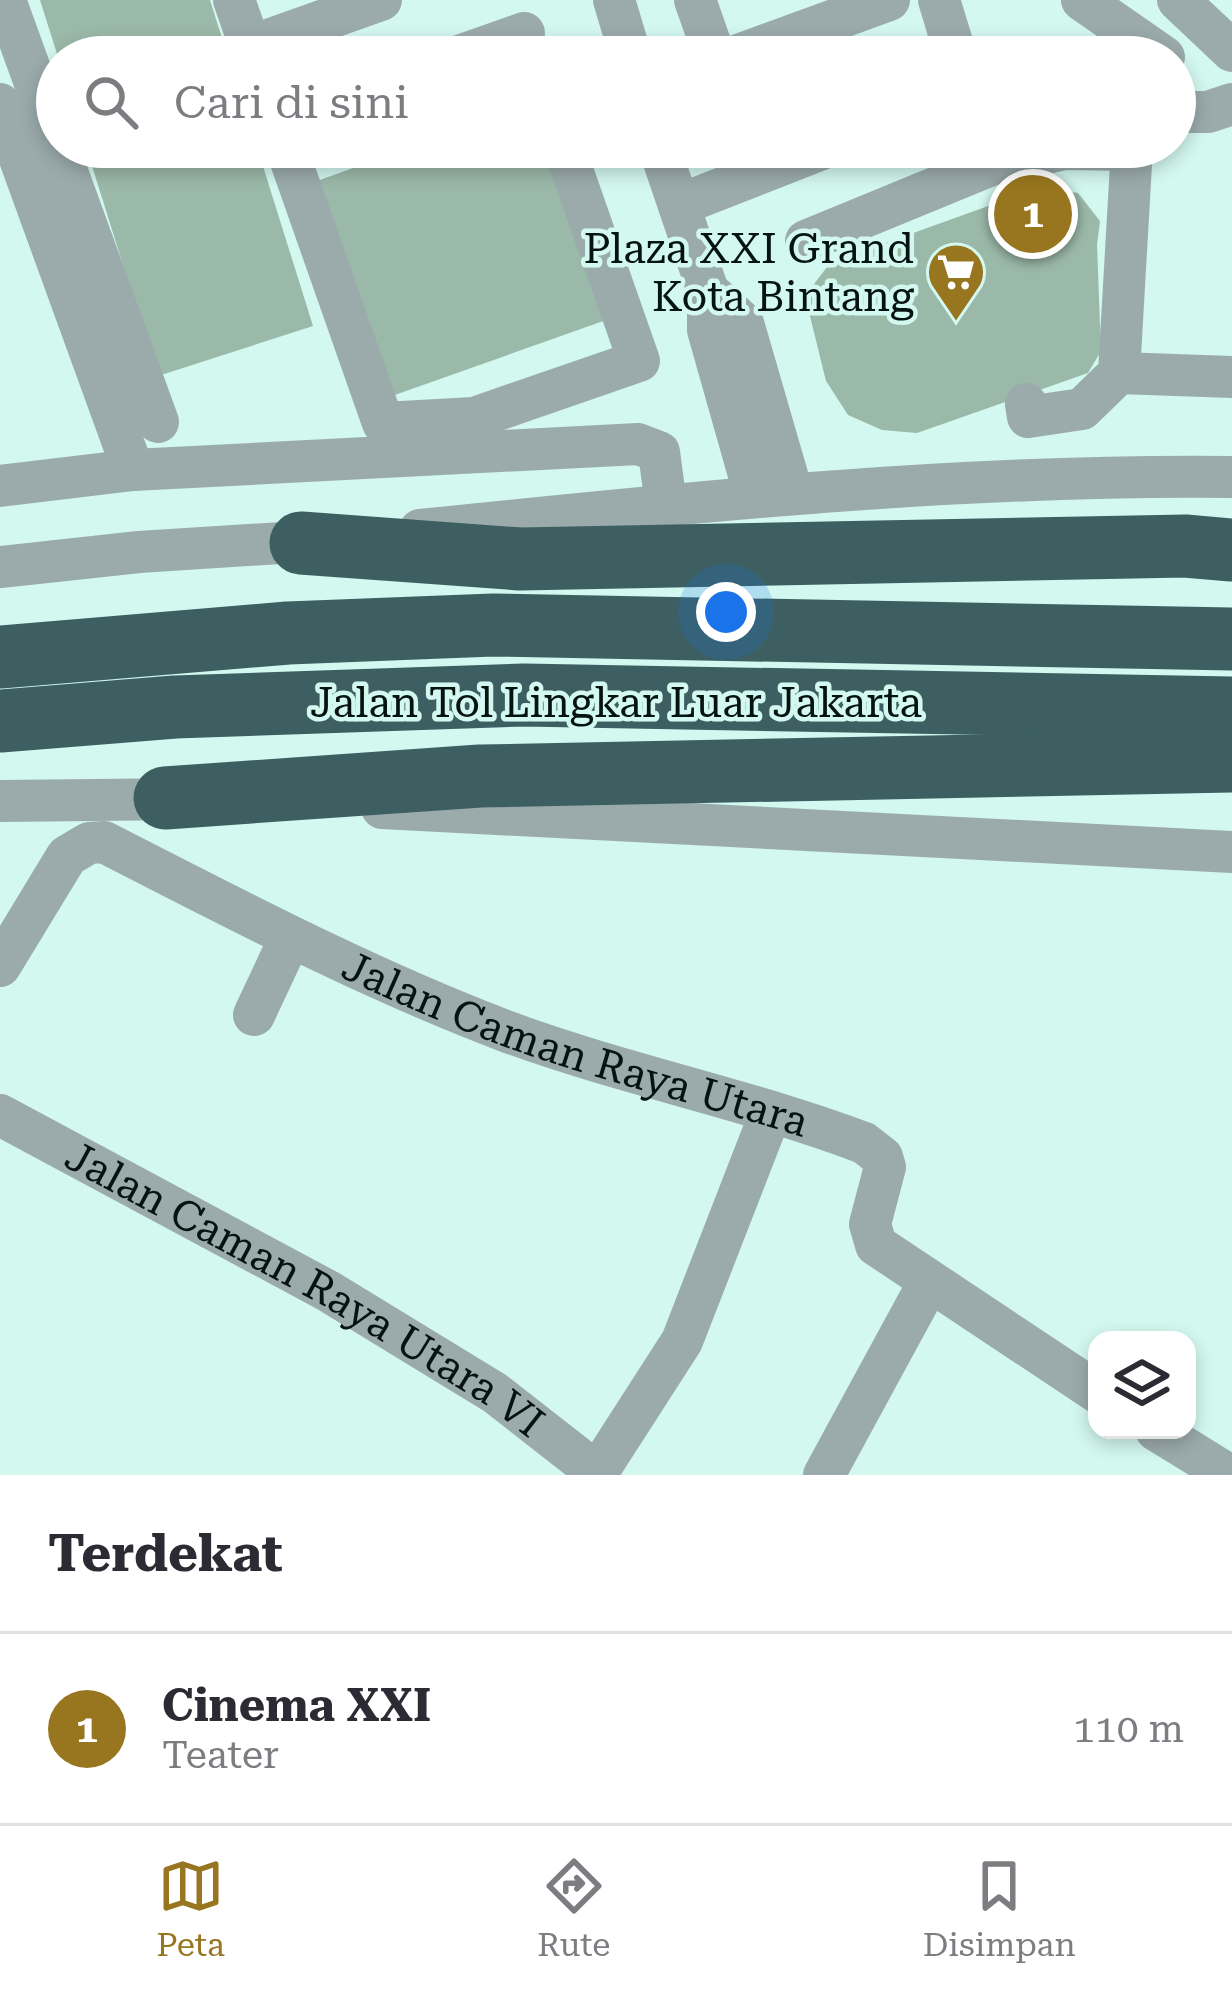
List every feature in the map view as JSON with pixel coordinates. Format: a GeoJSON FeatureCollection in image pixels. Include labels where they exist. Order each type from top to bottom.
{"type":"FeatureCollection","features":[{"type":"Feature","properties":{"kind":"highway"},"geometry":{"type":"LineString","coordinates":[[301,543],[520,559],[1185,546],[1232,550]]}},
{"type":"Feature","properties":{"kind":"highway","name":"Jalan Tol Lingkar Luar Jakarta"},"geometry":{"type":"LineString","coordinates":[[0,657],[288,633],[493,625],[1232,639]]}},
{"type":"Feature","properties":{"kind":"highway","name":"Jalan Tol Lingkar Luar Jakarta"},"geometry":{"type":"LineString","coordinates":[[0,721],[175,707],[524,695],[1232,708]]}},
{"type":"Feature","properties":{"kind":"highway"},"geometry":{"type":"LineString","coordinates":[[165,798],[480,776],[1232,761]]}},
{"type":"Feature","properties":{"kind":"street"},"geometry":{"type":"LineString","coordinates":[[4,0],[36,87]]}},
{"type":"Feature","properties":{"kind":"street"},"geometry":{"type":"LineString","coordinates":[[234,0],[247,36]]}},
{"type":"Feature","properties":{"kind":"street"},"geometry":{"type":"LineString","coordinates":[[290,36],[381,0]]}},
{"type":"Feature","properties":{"kind":"street"},"geometry":{"type":"LineString","coordinates":[[614,0],[625,36]]}},
{"type":"Feature","properties":{"kind":"street"},"geometry":{"type":"LineString","coordinates":[[695,0],[724,36]]}},
{"type":"Feature","properties":{"kind":"street"},"geometry":{"type":"LineString","coordinates":[[791,36],[889,0]]}},
{"type":"Feature","properties":{"kind":"street"},"geometry":{"type":"LineString","coordinates":[[939,0],[944,36]]}},
{"type":"Feature","properties":{"kind":"street"},"geometry":{"type":"LineString","coordinates":[[1082,0],[1134,36]]}},
{"type":"Feature","properties":{"kind":"street"},"geometry":{"type":"LineString","coordinates":[[1178,0],[1232,51]]}},
{"type":"Feature","properties":{"kind":"street"},"geometry":{"type":"LineString","coordinates":[[0,104],[133,470]]}},
{"type":"Feature","properties":{"kind":"street"},"geometry":{"type":"LineString","coordinates":[[66,168],[158,422]]}},
{"type":"Feature","properties":{"kind":"street"},"geometry":{"type":"LineString","coordinates":[[293,168],[383,423],[475,418],[639,361],[571,168]]}},
{"type":"Feature","properties":{"kind":"street"},"geometry":{"type":"LineString","coordinates":[[671,168],[708,291],[708,330],[773,494]]}},
{"type":"Feature","properties":{"kind":"street"},"geometry":{"type":"LineString","coordinates":[[679,205],[738,168]]}},
{"type":"Feature","properties":{"kind":"street"},"geometry":{"type":"LineString","coordinates":[[806,241],[986,168]]}},
{"type":"Feature","properties":{"kind":"street"},"geometry":{"type":"LineString","coordinates":[[1026,404],[1028,417],[1082,409],[1119,373],[1131,168]]}},
{"type":"Feature","properties":{"kind":"street"},"geometry":{"type":"LineString","coordinates":[[1119,373],[1232,377]]}},
{"type":"Feature","properties":{"kind":"street"},"geometry":{"type":"LineString","coordinates":[[0,486],[133,470],[638,444],[659,452],[666,505]]}},
{"type":"Feature","properties":{"kind":"street"},"geometry":{"type":"LineString","coordinates":[[0,567],[139,552],[301,543],[773,494],[1090,475],[1232,477]]}},
{"type":"Feature","properties":{"kind":"street"},"geometry":{"type":"LineString","coordinates":[[0,801],[165,798],[1232,852]]}},
{"type":"Feature","properties":{"kind":"street","name":"Jalan Caman Raya Utara"},"geometry":{"type":"LineString","coordinates":[[0,966],[67,856],[88,843],[104,842],[290,938],[507,1031],[598,1064],[864,1143],[882,1157],[885,1178],[871,1236],[887,1256],[1088,1386]]}},
{"type":"Feature","properties":{"kind":"street"},"geometry":{"type":"LineString","coordinates":[[254,1015],[290,938]]}},
{"type":"Feature","properties":{"kind":"street"},"geometry":{"type":"LineString","coordinates":[[598,1474],[682,1341],[771,1112]]}},
{"type":"Feature","properties":{"kind":"street","name":"Jalan Caman Raya Utara VI"},"geometry":{"type":"LineString","coordinates":[[0,1115],[328,1291],[495,1393],[598,1474]]}},
{"type":"Feature","properties":{"kind":"street"},"geometry":{"type":"LineString","coordinates":[[824,1475],[929,1282]]}},
{"type":"Feature","properties":{"kind":"street"},"geometry":{"type":"LineString","coordinates":[[1170,1439],[1228,1475]]}},
{"type":"Feature","properties":{"kind":"building"},"geometry":{"type":"Polygon","coordinates":[[[40,0],[210,0],[221,36],[51,36],[40,0]]]}},
{"type":"Feature","properties":{"kind":"building"},"geometry":{"type":"Polygon","coordinates":[[[93,168],[264,168],[313,326],[158,376],[93,168]]]}},
{"type":"Feature","properties":{"kind":"building"},"geometry":{"type":"Polygon","coordinates":[[[353,168],[556,168],[609,319],[392,396],[317,181],[353,168]]]}},
{"type":"Feature","properties":{"kind":"building","name":"Plaza XXI Grand Kota Bintang"},"geometry":{"type":"Polygon","coordinates":[[[1041,187],[1078,193],[1100,221],[1101,351],[1088,373],[917,433],[882,430],[848,415],[826,381],[805,296],[830,263],[1041,187]]]}},
{"type":"Feature","properties":{"kind":"place","name":"Cinema XXI"},"geometry":{"type":"Point","coordinates":[1033,214]}},
{"type":"Feature","properties":{"kind":"place","name":"Plaza XXI Grand Kota Bintang"},"geometry":{"type":"Point","coordinates":[956,323]}}]}
